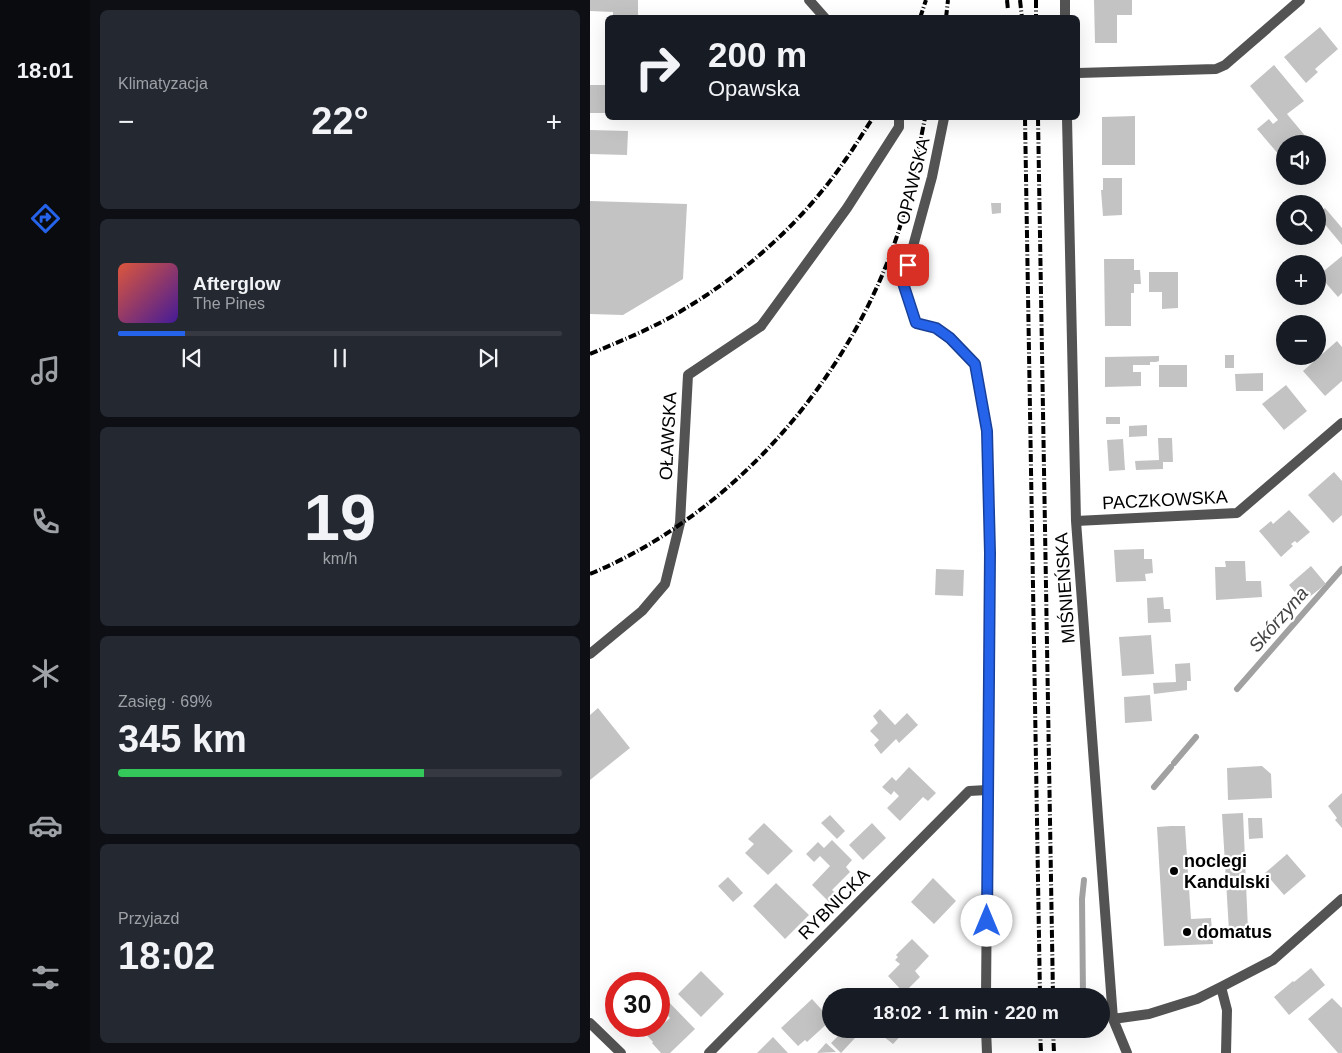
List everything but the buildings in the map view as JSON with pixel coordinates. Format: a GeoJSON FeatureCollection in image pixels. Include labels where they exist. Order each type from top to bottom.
{"type":"FeatureCollection","features":[{"type":"Feature","properties":{"kind":"street"},"geometry":{"type":"LineString","coordinates":[[810,0],[822,15]]}},
{"type":"Feature","properties":{"kind":"street"},"geometry":{"type":"LineString","coordinates":[[1065,0],[1065,15]]}},
{"type":"Feature","properties":{"kind":"street"},"geometry":{"type":"LineString","coordinates":[[1080,73],[1216,69],[1225,65],[1300,0]]}},
{"type":"Feature","properties":{"kind":"street","name":"OŁAWSKA"},"geometry":{"type":"LineString","coordinates":[[590,654],[642,611],[665,584],[680,524],[688,376],[761,326],[847,208],[899,127],[899,120]]}},
{"type":"Feature","properties":{"kind":"street","name":"OPAWSKA"},"geometry":{"type":"LineString","coordinates":[[944,120],[932,177],[903,283],[916,323],[936,328],[950,338],[975,364],[987,431],[990,553],[986,988]]}},
{"type":"Feature","properties":{"kind":"street","name":"MIŚNIEŃSKA"},"geometry":{"type":"LineString","coordinates":[[1067,120],[1076,521],[1114,1019],[1127,1053]]}},
{"type":"Feature","properties":{"kind":"street","name":"PACZKOWSKA"},"geometry":{"type":"LineString","coordinates":[[1076,521],[1237,513],[1342,423]]}},
{"type":"Feature","properties":{"kind":"street","name":"RYBNICKA"},"geometry":{"type":"LineString","coordinates":[[709,1053],[969,792],[987,790]]}},
{"type":"Feature","properties":{"kind":"street"},"geometry":{"type":"LineString","coordinates":[[1114,1019],[1149,1014],[1197,999],[1221,988],[1272,960],[1342,899]]}},
{"type":"Feature","properties":{"kind":"street"},"geometry":{"type":"LineString","coordinates":[[1221,988],[1226,1010],[1226,1053]]}},
{"type":"Feature","properties":{"kind":"street"},"geometry":{"type":"LineString","coordinates":[[590,1023],[621,1053]]}},
{"type":"Feature","properties":{"kind":"street"},"geometry":{"type":"LineString","coordinates":[[986,1038],[987,1053]]}},
{"type":"Feature","properties":{"kind":"waterway","name":"Skórzyna"},"geometry":{"type":"LineString","coordinates":[[1237,689],[1342,569]]}},
{"type":"Feature","properties":{"kind":"waterway","name":"Skórzyna"},"geometry":{"type":"LineString","coordinates":[[1174,763],[1196,737]]}},
{"type":"Feature","properties":{"kind":"waterway","name":"Skórzyna"},"geometry":{"type":"LineString","coordinates":[[1154,787],[1171,767]]}},
{"type":"Feature","properties":{"kind":"waterway","name":"Skórzyna"},"geometry":{"type":"LineString","coordinates":[[1083,988],[1082,899],[1084,880]]}},
{"type":"Feature","properties":{"kind":"railway"},"geometry":{"type":"LineString","coordinates":[[921,15],[926,0]]}},
{"type":"Feature","properties":{"kind":"railway"},"geometry":{"type":"LineString","coordinates":[[946,15],[948,0]]}},
{"type":"Feature","properties":{"kind":"railway"},"geometry":{"type":"LineString","coordinates":[[1007,0],[1008,10]]}},
{"type":"Feature","properties":{"kind":"railway"},"geometry":{"type":"LineString","coordinates":[[1020,0],[1022,15]]}},
{"type":"Feature","properties":{"kind":"railway"},"geometry":{"type":"LineString","coordinates":[[1036,0],[1036,15]]}},
{"type":"Feature","properties":{"kind":"railway"},"geometry":{"type":"LineString","coordinates":[[590,354],[675,315],[731,278],[753,260],[794,223],[830,181],[872,120]]}},
{"type":"Feature","properties":{"kind":"railway"},"geometry":{"type":"LineString","coordinates":[[590,574],[642,548],[691,517],[737,479],[779,437],[816,391],[849,341],[876,289],[902,221],[925,120]]}},
{"type":"Feature","properties":{"kind":"railway"},"geometry":{"type":"LineString","coordinates":[[1025,120],[1040,988]]}},
{"type":"Feature","properties":{"kind":"railway"},"geometry":{"type":"LineString","coordinates":[[1038,120],[1053,988]]}},
{"type":"Feature","properties":{"kind":"railway"},"geometry":{"type":"LineString","coordinates":[[1040,1038],[1041,1053]]}},
{"type":"Feature","properties":{"kind":"railway"},"geometry":{"type":"LineString","coordinates":[[1053,1038],[1054,1053]]}},
{"type":"Feature","properties":{"kind":"place","name":"noclegi Kandulski"},"geometry":{"type":"Point","coordinates":[1174,871]}},
{"type":"Feature","properties":{"kind":"place","name":"domatus"},"geometry":{"type":"Point","coordinates":[1187,932]}},
{"type":"Feature","properties":{"kind":"route"},"geometry":{"type":"LineString","coordinates":[[908,265],[903,283],[916,323],[936,328],[950,338],[975,364],[987,431],[990,553],[987,921]]}}]}
